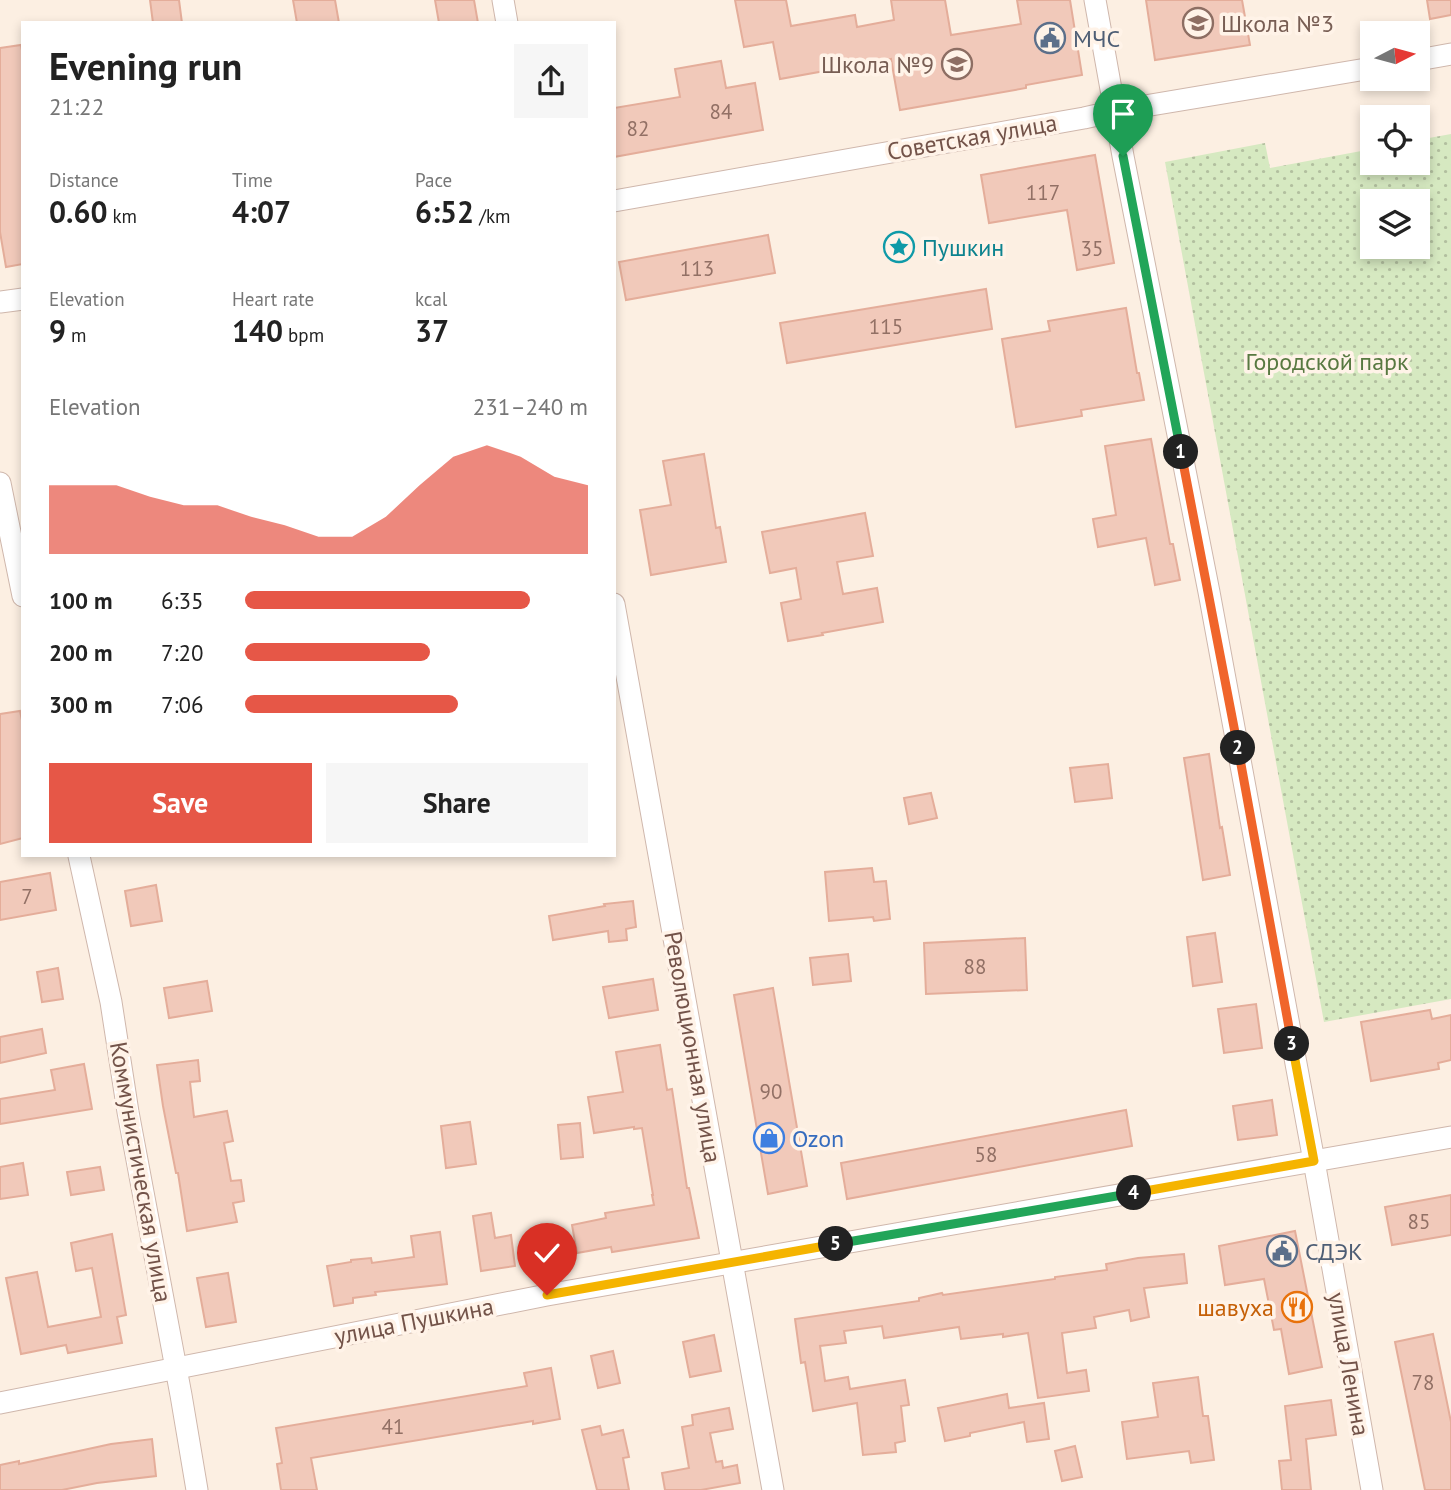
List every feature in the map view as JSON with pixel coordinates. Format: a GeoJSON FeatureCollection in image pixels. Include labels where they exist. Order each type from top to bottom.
{"type":"FeatureCollection","features":[{"type":"Feature","properties":{"kind":"street"},"geometry":{"type":"LineString","coordinates":[[503,0],[507,21]]}},
{"type":"Feature","properties":{"kind":"street","name":"улица Ленина"},"geometry":{"type":"LineString","coordinates":[[1095,0],[1209,592],[1372,1490]]}},
{"type":"Feature","properties":{"kind":"street"},"geometry":{"type":"LineString","coordinates":[[1430,58],[1451,54]]}},
{"type":"Feature","properties":{"kind":"street","name":"Советская улица"},"geometry":{"type":"LineString","coordinates":[[616,201],[1360,70]]}},
{"type":"Feature","properties":{"kind":"street"},"geometry":{"type":"LineString","coordinates":[[0,302],[21,299]]}},
{"type":"Feature","properties":{"kind":"street"},"geometry":{"type":"LineString","coordinates":[[0,482],[21,586]]}},
{"type":"Feature","properties":{"kind":"street","name":"Революционная улица"},"geometry":{"type":"LineString","coordinates":[[616,615],[773,1490]]}},
{"type":"Feature","properties":{"kind":"street","name":"Коммунистическая улица"},"geometry":{"type":"LineString","coordinates":[[79,857],[111,1002],[128,1112],[197,1490]]}},
{"type":"Feature","properties":{"kind":"street","name":"улица Пушкина"},"geometry":{"type":"LineString","coordinates":[[0,1404],[547,1295],[1451,1138]]}},
{"type":"Feature","properties":{"kind":"green space","name":"Городской парк"},"geometry":{"type":"Polygon","coordinates":[[[1451,134],[1451,999],[1324,1022],[1165,162],[1265,143],[1270,168],[1360,151],[1360,175],[1430,175],[1430,138],[1451,134]]]}},
{"type":"Feature","properties":{"kind":"building"},"geometry":{"type":"Polygon","coordinates":[[[150,0],[179,0],[182,21],[153,21],[150,0]]]}},
{"type":"Feature","properties":{"kind":"building"},"geometry":{"type":"Polygon","coordinates":[[[293,0],[335,0],[339,21],[297,21],[293,0]]]}},
{"type":"Feature","properties":{"kind":"building"},"geometry":{"type":"Polygon","coordinates":[[[435,0],[474,0],[478,21],[439,21],[435,0]]]}},
{"type":"Feature","properties":{"kind":"building"},"geometry":{"type":"Polygon","coordinates":[[[735,0],[786,0],[791,26],[855,15],[857,27],[894,20],[891,0],[945,0],[951,35],[1021,24],[1017,0],[1070,0],[1082,75],[1026,85],[1026,88],[900,110],[891,59],[780,79],[773,42],[744,47],[735,0]]]}},
{"type":"Feature","properties":{"kind":"building","name":"Школа №3"},"geometry":{"type":"Polygon","coordinates":[[[1146,0],[1242,0],[1250,45],[1155,60],[1146,0]]]}},
{"type":"Feature","properties":{"kind":"building"},"geometry":{"type":"Polygon","coordinates":[[[1427,0],[1451,0],[1451,15],[1430,19],[1427,0]]]}},
{"type":"Feature","properties":{"kind":"building"},"geometry":{"type":"Polygon","coordinates":[[[21,45],[21,264],[6,267],[0,232],[0,48],[21,45]]]}},
{"type":"Feature","properties":{"kind":"building"},"geometry":{"type":"Polygon","coordinates":[[[721,61],[726,88],[755,83],[763,130],[616,157],[616,108],[680,97],[675,69],[721,61]]]}},
{"type":"Feature","properties":{"kind":"building"},"geometry":{"type":"Polygon","coordinates":[[[1095,155],[1114,263],[1077,270],[1067,210],[989,223],[981,175],[1095,155]]]}},
{"type":"Feature","properties":{"kind":"building"},"geometry":{"type":"Polygon","coordinates":[[[768,235],[775,273],[626,300],[619,262],[768,235]]]}},
{"type":"Feature","properties":{"kind":"building"},"geometry":{"type":"Polygon","coordinates":[[[986,289],[992,329],[787,363],[780,323],[986,289]]]}},
{"type":"Feature","properties":{"kind":"building"},"geometry":{"type":"Polygon","coordinates":[[[1126,308],[1144,400],[1081,410],[1082,416],[1016,427],[1002,339],[1050,331],[1048,321],[1126,308]]]}},
{"type":"Feature","properties":{"kind":"building"},"geometry":{"type":"Polygon","coordinates":[[[1151,439],[1170,544],[1173,544],[1180,580],[1155,585],[1146,538],[1098,547],[1093,519],[1116,515],[1105,446],[1151,439]]]}},
{"type":"Feature","properties":{"kind":"building"},"geometry":{"type":"Polygon","coordinates":[[[704,454],[716,528],[720,527],[726,562],[651,575],[640,510],[671,505],[663,461],[704,454]]]}},
{"type":"Feature","properties":{"kind":"building"},"geometry":{"type":"Polygon","coordinates":[[[865,513],[873,556],[837,562],[843,594],[877,588],[883,622],[788,641],[781,603],[801,599],[796,568],[770,573],[762,532],[865,513]]]}},
{"type":"Feature","properties":{"kind":"building"},"geometry":{"type":"Polygon","coordinates":[[[20,711],[21,716],[21,839],[0,844],[0,714],[20,711]]]}},
{"type":"Feature","properties":{"kind":"building"},"geometry":{"type":"Polygon","coordinates":[[[1209,754],[1230,875],[1203,880],[1184,758],[1209,754]]]}},
{"type":"Feature","properties":{"kind":"building"},"geometry":{"type":"Polygon","coordinates":[[[1108,764],[1112,798],[1075,802],[1070,768],[1108,764]]]}},
{"type":"Feature","properties":{"kind":"building"},"geometry":{"type":"Polygon","coordinates":[[[931,793],[937,818],[909,824],[904,798],[931,793]]]}},
{"type":"Feature","properties":{"kind":"building"},"geometry":{"type":"Polygon","coordinates":[[[872,868],[874,882],[886,881],[890,919],[874,921],[873,917],[829,921],[825,872],[872,868]]]}},
{"type":"Feature","properties":{"kind":"building"},"geometry":{"type":"Polygon","coordinates":[[[50,873],[56,910],[0,920],[0,882],[50,873]]]}},
{"type":"Feature","properties":{"kind":"building"},"geometry":{"type":"Polygon","coordinates":[[[156,885],[162,921],[131,926],[125,891],[156,885]]]}},
{"type":"Feature","properties":{"kind":"building"},"geometry":{"type":"Polygon","coordinates":[[[633,901],[636,927],[626,929],[627,940],[609,942],[608,931],[553,940],[549,916],[605,906],[604,904],[633,901]]]}},
{"type":"Feature","properties":{"kind":"building"},"geometry":{"type":"Polygon","coordinates":[[[1215,933],[1222,982],[1193,986],[1187,937],[1215,933]]]}},
{"type":"Feature","properties":{"kind":"building"},"geometry":{"type":"Polygon","coordinates":[[[1025,938],[1027,990],[926,994],[924,943],[1025,938]]]}},
{"type":"Feature","properties":{"kind":"building"},"geometry":{"type":"Polygon","coordinates":[[[848,954],[851,981],[813,985],[810,958],[848,954]]]}},
{"type":"Feature","properties":{"kind":"building"},"geometry":{"type":"Polygon","coordinates":[[[58,968],[63,999],[42,1002],[37,972],[58,968]]]}},
{"type":"Feature","properties":{"kind":"building"},"geometry":{"type":"Polygon","coordinates":[[[653,979],[658,1010],[609,1018],[603,987],[653,979]]]}},
{"type":"Feature","properties":{"kind":"building"},"geometry":{"type":"Polygon","coordinates":[[[207,981],[212,1011],[169,1018],[164,988],[207,981]]]}},
{"type":"Feature","properties":{"kind":"building"},"geometry":{"type":"Polygon","coordinates":[[[773,988],[807,1186],[768,1194],[734,995],[773,988]]]}},
{"type":"Feature","properties":{"kind":"building"},"geometry":{"type":"Polygon","coordinates":[[[1256,1004],[1262,1048],[1224,1053],[1218,1009],[1256,1004]]]}},
{"type":"Feature","properties":{"kind":"building"},"geometry":{"type":"Polygon","coordinates":[[[1430,1010],[1432,1019],[1451,1015],[1451,1060],[1438,1063],[1439,1069],[1371,1081],[1361,1022],[1430,1010]]]}},
{"type":"Feature","properties":{"kind":"building"},"geometry":{"type":"Polygon","coordinates":[[[42,1029],[46,1053],[0,1063],[0,1037],[42,1029]]]}},
{"type":"Feature","properties":{"kind":"building"},"geometry":{"type":"Polygon","coordinates":[[[660,1045],[667,1090],[672,1089],[687,1188],[699,1238],[612,1252],[611,1247],[577,1253],[572,1225],[606,1218],[605,1213],[654,1205],[642,1128],[594,1133],[588,1097],[623,1092],[616,1052],[660,1045]]]}},
{"type":"Feature","properties":{"kind":"building"},"geometry":{"type":"Polygon","coordinates":[[[198,1060],[200,1081],[190,1082],[194,1117],[227,1111],[233,1141],[224,1143],[231,1181],[241,1180],[244,1201],[233,1203],[237,1222],[187,1231],[157,1065],[198,1060]]]}},
{"type":"Feature","properties":{"kind":"building"},"geometry":{"type":"Polygon","coordinates":[[[84,1064],[92,1109],[0,1124],[0,1099],[55,1090],[51,1070],[84,1064]]]}},
{"type":"Feature","properties":{"kind":"building"},"geometry":{"type":"Polygon","coordinates":[[[1272,1100],[1277,1135],[1238,1140],[1233,1106],[1272,1100]]]}},
{"type":"Feature","properties":{"kind":"building"},"geometry":{"type":"Polygon","coordinates":[[[1126,1110],[1132,1146],[847,1199],[841,1163],[1126,1110]]]}},
{"type":"Feature","properties":{"kind":"building"},"geometry":{"type":"Polygon","coordinates":[[[470,1122],[476,1164],[446,1168],[441,1126],[470,1122]]]}},
{"type":"Feature","properties":{"kind":"building"},"geometry":{"type":"Polygon","coordinates":[[[580,1123],[583,1157],[561,1159],[558,1125],[580,1123]]]}},
{"type":"Feature","properties":{"kind":"building"},"geometry":{"type":"Polygon","coordinates":[[[23,1163],[28,1195],[0,1199],[0,1167],[23,1163]]]}},
{"type":"Feature","properties":{"kind":"building"},"geometry":{"type":"Polygon","coordinates":[[[100,1167],[104,1190],[71,1195],[67,1172],[100,1167]]]}},
{"type":"Feature","properties":{"kind":"building"},"geometry":{"type":"Polygon","coordinates":[[[1451,1195],[1451,1235],[1392,1245],[1385,1207],[1451,1195]]]}},
{"type":"Feature","properties":{"kind":"building"},"geometry":{"type":"Polygon","coordinates":[[[491,1213],[495,1238],[511,1235],[515,1266],[481,1271],[473,1216],[491,1213]]]}},
{"type":"Feature","properties":{"kind":"building"},"geometry":{"type":"Polygon","coordinates":[[[1295,1231],[1322,1367],[1289,1374],[1281,1329],[1274,1330],[1264,1279],[1225,1285],[1219,1246],[1295,1231]]]}},
{"type":"Feature","properties":{"kind":"building"},"geometry":{"type":"Polygon","coordinates":[[[440,1232],[447,1284],[375,1292],[376,1295],[353,1298],[353,1303],[334,1306],[327,1266],[351,1260],[371,1258],[372,1263],[414,1257],[411,1236],[440,1232]]]}},
{"type":"Feature","properties":{"kind":"building"},"geometry":{"type":"Polygon","coordinates":[[[112,1234],[126,1315],[117,1317],[122,1343],[68,1353],[66,1345],[21,1354],[6,1278],[37,1272],[48,1327],[101,1317],[92,1268],[76,1271],[71,1243],[112,1234]]]}},
{"type":"Feature","properties":{"kind":"building"},"geometry":{"type":"Polygon","coordinates":[[[1184,1254],[1187,1283],[1144,1288],[1149,1317],[1131,1321],[1129,1310],[1094,1317],[1096,1328],[1062,1333],[1067,1373],[1086,1370],[1089,1391],[1038,1398],[1028,1333],[961,1339],[959,1327],[884,1338],[882,1326],[844,1331],[846,1343],[820,1346],[825,1381],[848,1377],[850,1389],[905,1380],[909,1405],[901,1406],[905,1441],[895,1443],[896,1452],[863,1455],[857,1403],[813,1411],[805,1362],[801,1363],[795,1319],[919,1301],[919,1298],[942,1293],[943,1295],[1107,1270],[1106,1264],[1138,1258],[1184,1254]]]}},
{"type":"Feature","properties":{"kind":"building"},"geometry":{"type":"Polygon","coordinates":[[[228,1273],[236,1322],[206,1327],[197,1278],[228,1273]]]}},
{"type":"Feature","properties":{"kind":"building"},"geometry":{"type":"Polygon","coordinates":[[[1433,1334],[1451,1422],[1451,1490],[1425,1490],[1395,1342],[1433,1334]]]}},
{"type":"Feature","properties":{"kind":"building"},"geometry":{"type":"Polygon","coordinates":[[[714,1335],[721,1371],[690,1377],[683,1342],[714,1335]]]}},
{"type":"Feature","properties":{"kind":"building"},"geometry":{"type":"Polygon","coordinates":[[[613,1351],[620,1383],[598,1388],[591,1356],[613,1351]]]}},
{"type":"Feature","properties":{"kind":"building"},"geometry":{"type":"Polygon","coordinates":[[[551,1368],[560,1419],[533,1424],[533,1421],[311,1458],[317,1490],[281,1490],[277,1464],[282,1463],[276,1428],[527,1386],[524,1373],[551,1368]]]}},
{"type":"Feature","properties":{"kind":"building"},"geometry":{"type":"Polygon","coordinates":[[[1198,1377],[1203,1416],[1208,1416],[1214,1460],[1191,1463],[1189,1451],[1127,1459],[1122,1422],[1158,1417],[1153,1383],[1198,1377]]]}},
{"type":"Feature","properties":{"kind":"building"},"geometry":{"type":"Polygon","coordinates":[[[1007,1394],[1009,1408],[1044,1403],[1049,1439],[1027,1442],[1024,1422],[945,1441],[938,1408],[1007,1394]]]}},
{"type":"Feature","properties":{"kind":"building"},"geometry":{"type":"Polygon","coordinates":[[[1331,1400],[1336,1435],[1306,1439],[1311,1490],[1282,1490],[1279,1461],[1291,1460],[1285,1406],[1331,1400]]]}},
{"type":"Feature","properties":{"kind":"building"},"geometry":{"type":"Polygon","coordinates":[[[729,1408],[733,1429],[710,1433],[716,1462],[722,1461],[723,1468],[737,1465],[740,1483],[701,1490],[665,1490],[662,1473],[689,1468],[682,1427],[693,1425],[692,1415],[729,1408]]]}},
{"type":"Feature","properties":{"kind":"building"},"geometry":{"type":"Polygon","coordinates":[[[600,1426],[602,1435],[623,1430],[629,1457],[623,1458],[629,1490],[597,1490],[582,1430],[600,1426]]]}},
{"type":"Feature","properties":{"kind":"building"},"geometry":{"type":"Polygon","coordinates":[[[152,1439],[156,1476],[62,1490],[0,1490],[0,1465],[19,1461],[19,1464],[111,1444],[152,1439]]]}},
{"type":"Feature","properties":{"kind":"building"},"geometry":{"type":"Polygon","coordinates":[[[1075,1446],[1082,1477],[1062,1481],[1055,1451],[1075,1446]]]}},
{"type":"Feature","properties":{"kind":"place","name":"Школа №3"},"geometry":{"type":"Point","coordinates":[1198,23]}},
{"type":"Feature","properties":{"kind":"place","name":"МЧС"},"geometry":{"type":"Point","coordinates":[1050,38]}},
{"type":"Feature","properties":{"kind":"place","name":"Школа №9"},"geometry":{"type":"Point","coordinates":[957,64]}},
{"type":"Feature","properties":{"kind":"place","name":"Пушкин"},"geometry":{"type":"Point","coordinates":[899,247]}},
{"type":"Feature","properties":{"kind":"place","name":"Ozon"},"geometry":{"type":"Point","coordinates":[769,1138]}},
{"type":"Feature","properties":{"kind":"place","name":"СДЭК"},"geometry":{"type":"Point","coordinates":[1282,1251]}},
{"type":"Feature","properties":{"kind":"place","name":"шавуха"},"geometry":{"type":"Point","coordinates":[1297,1307]}},
{"type":"Feature","properties":{"kind":"route"},"geometry":{"type":"LineString","coordinates":[[547,1295],[1314,1161],[1209,592],[1123,156]]}}]}
